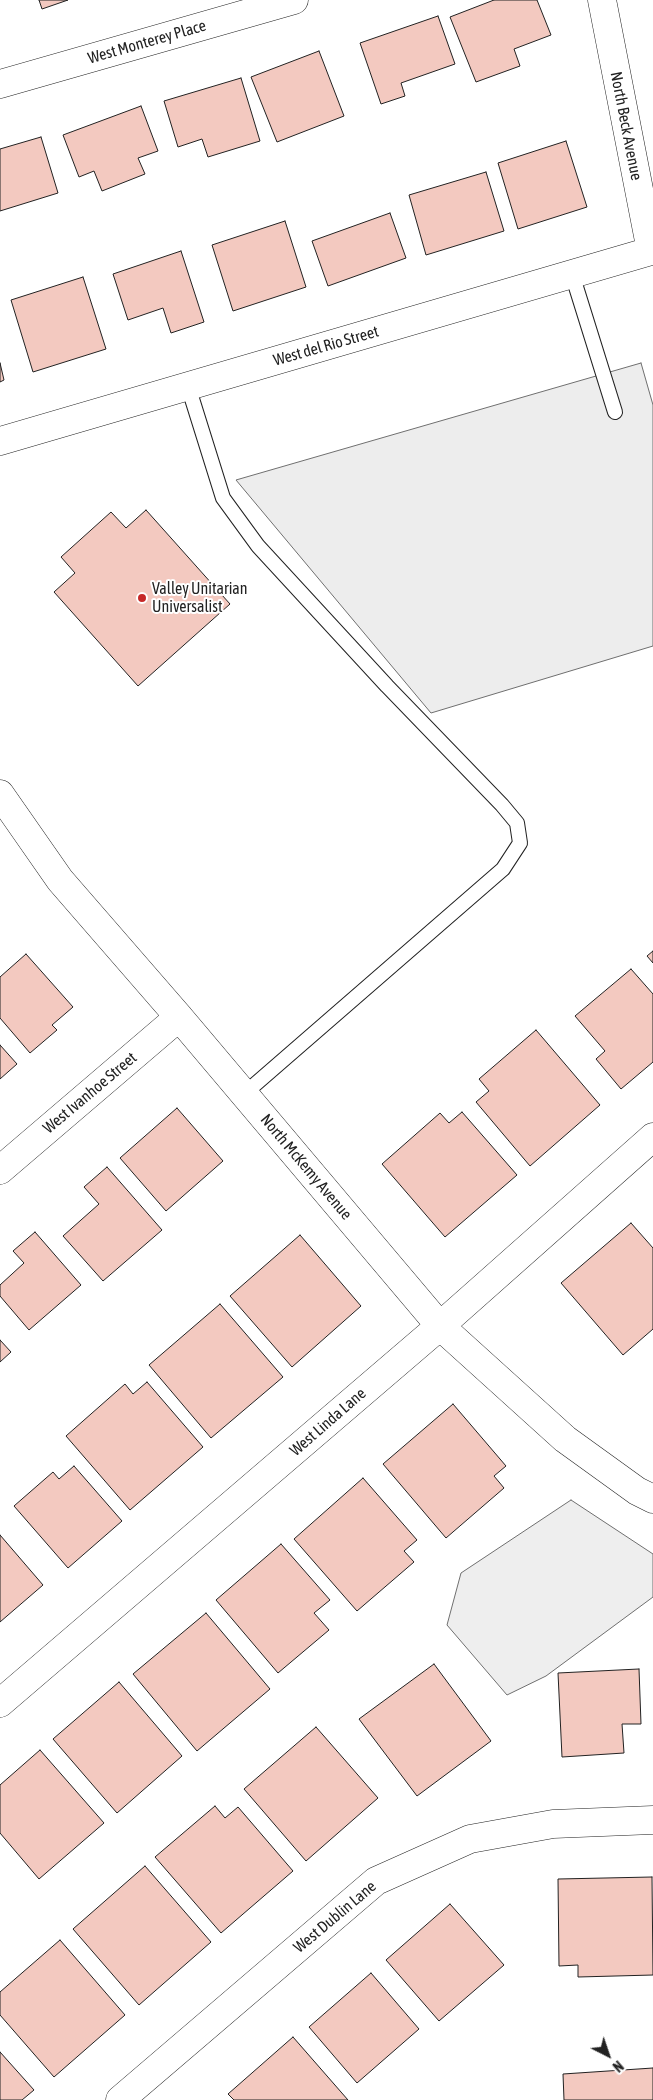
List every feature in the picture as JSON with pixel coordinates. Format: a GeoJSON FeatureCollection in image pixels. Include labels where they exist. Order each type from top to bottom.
{"type":"FeatureCollection","features":[{"type":"Feature","properties":{"kind":"street","name":"West Monterey Place"},"geometry":{"type":"LineString","coordinates":[[0,84],[294,0]]}},
{"type":"Feature","properties":{"kind":"street","name":"North Beck Avenue"},"geometry":{"type":"LineString","coordinates":[[602,0],[651,251]]}},
{"type":"Feature","properties":{"kind":"street","name":"West del Rio Street"},"geometry":{"type":"LineString","coordinates":[[0,441],[651,251]]}},
{"type":"Feature","properties":{"kind":"street","name":"North McKemy Avenue"},"geometry":{"type":"LineString","coordinates":[[0,794],[60,880],[179,1017],[440,1326],[565,1439],[637,1490],[653,1499]]}},
{"type":"Feature","properties":{"kind":"street","name":"West Ivanhoe Street"},"geometry":{"type":"LineString","coordinates":[[0,1170],[179,1017]]}},
{"type":"Feature","properties":{"kind":"street","name":"West Linda Lane"},"geometry":{"type":"LineString","coordinates":[[0,1703],[440,1326],[653,1137]]}},
{"type":"Feature","properties":{"kind":"street","name":"West Dublin Lane"},"geometry":{"type":"LineString","coordinates":[[120,2100],[376,1882],[470,1839],[553,1824],[653,1820]]}},
{"type":"Feature","properties":{"kind":"lane"},"geometry":{"type":"LineString","coordinates":[[572,274],[615,412]]}},
{"type":"Feature","properties":{"kind":"lane"},"geometry":{"type":"LineString","coordinates":[[188,386],[223,498],[258,546],[387,686],[502,805],[517,823],[520,843],[503,869],[244,1094]]}},
{"type":"Feature","properties":{"kind":"shaded area"},"geometry":{"type":"Polygon","coordinates":[[[641,363],[653,405],[653,646],[431,713],[236,480],[641,363]]]}},
{"type":"Feature","properties":{"kind":"shaded area"},"geometry":{"type":"Polygon","coordinates":[[[571,1500],[653,1554],[653,1597],[546,1676],[507,1695],[447,1625],[461,1573],[571,1500]]]}},
{"type":"Feature","properties":{"kind":"building"},"geometry":{"type":"Polygon","coordinates":[[[39,0],[68,0],[42,9],[39,0]]]}},
{"type":"Feature","properties":{"kind":"building"},"geometry":{"type":"Polygon","coordinates":[[[494,0],[537,0],[551,35],[514,49],[520,66],[476,82],[450,17],[494,0]]]}},
{"type":"Feature","properties":{"kind":"building"},"geometry":{"type":"Polygon","coordinates":[[[438,16],[455,64],[401,83],[405,96],[381,104],[360,43],[438,16]]]}},
{"type":"Feature","properties":{"kind":"building"},"geometry":{"type":"Polygon","coordinates":[[[319,51],[344,116],[277,142],[251,77],[319,51]]]}},
{"type":"Feature","properties":{"kind":"building"},"geometry":{"type":"Polygon","coordinates":[[[241,78],[260,141],[208,157],[202,139],[178,147],[164,101],[241,78]]]}},
{"type":"Feature","properties":{"kind":"building"},"geometry":{"type":"Polygon","coordinates":[[[141,106],[158,151],[138,158],[145,174],[102,191],[94,171],[79,177],[63,135],[141,106]]]}},
{"type":"Feature","properties":{"kind":"building"},"geometry":{"type":"Polygon","coordinates":[[[41,137],[58,193],[0,211],[0,149],[41,137]]]}},
{"type":"Feature","properties":{"kind":"building"},"geometry":{"type":"Polygon","coordinates":[[[566,141],[587,207],[518,229],[498,163],[566,141]]]}},
{"type":"Feature","properties":{"kind":"building"},"geometry":{"type":"Polygon","coordinates":[[[486,172],[504,231],[426,255],[409,195],[486,172]]]}},
{"type":"Feature","properties":{"kind":"building"},"geometry":{"type":"Polygon","coordinates":[[[390,213],[406,258],[328,286],[312,241],[390,213]]]}},
{"type":"Feature","properties":{"kind":"building"},"geometry":{"type":"Polygon","coordinates":[[[285,221],[306,287],[233,311],[212,245],[285,221]]]}},
{"type":"Feature","properties":{"kind":"building"},"geometry":{"type":"Polygon","coordinates":[[[181,251],[204,322],[171,333],[163,308],[128,320],[113,274],[181,251]]]}},
{"type":"Feature","properties":{"kind":"building"},"geometry":{"type":"Polygon","coordinates":[[[83,277],[106,349],[33,372],[11,300],[83,277]]]}},
{"type":"Feature","properties":{"kind":"building"},"geometry":{"type":"Polygon","coordinates":[[[0,363],[4,380],[0,382],[0,363]]]}},
{"type":"Feature","properties":{"kind":"building","name":"Valley Unitarian Universalist"},"geometry":{"type":"Polygon","coordinates":[[[146,510],[230,604],[138,686],[54,592],[75,573],[61,557],[111,512],[126,528],[146,510]]]}},
{"type":"Feature","properties":{"kind":"building"},"geometry":{"type":"Polygon","coordinates":[[[653,951],[653,963],[647,956],[653,951]]]}},
{"type":"Feature","properties":{"kind":"building"},"geometry":{"type":"Polygon","coordinates":[[[26,954],[73,1007],[52,1025],[57,1030],[30,1053],[0,1018],[0,977],[26,954]]]}},
{"type":"Feature","properties":{"kind":"building"},"geometry":{"type":"Polygon","coordinates":[[[631,969],[653,994],[653,1062],[621,1089],[596,1059],[605,1051],[575,1016],[631,969]]]}},
{"type":"Feature","properties":{"kind":"building"},"geometry":{"type":"Polygon","coordinates":[[[536,1030],[600,1105],[530,1166],[476,1102],[489,1091],[479,1079],[536,1030]]]}},
{"type":"Feature","properties":{"kind":"building"},"geometry":{"type":"Polygon","coordinates":[[[0,1045],[17,1064],[0,1079],[0,1045]]]}},
{"type":"Feature","properties":{"kind":"building"},"geometry":{"type":"Polygon","coordinates":[[[177,1108],[223,1161],[166,1211],[120,1158],[177,1108]]]}},
{"type":"Feature","properties":{"kind":"building"},"geometry":{"type":"Polygon","coordinates":[[[462,1112],[517,1175],[445,1237],[382,1164],[440,1113],[449,1123],[462,1112]]]}},
{"type":"Feature","properties":{"kind":"building"},"geometry":{"type":"Polygon","coordinates":[[[107,1167],[162,1230],[103,1281],[63,1236],[99,1204],[84,1187],[107,1167]]]}},
{"type":"Feature","properties":{"kind":"building"},"geometry":{"type":"Polygon","coordinates":[[[631,1223],[653,1248],[653,1329],[623,1355],[561,1283],[631,1223]]]}},
{"type":"Feature","properties":{"kind":"building"},"geometry":{"type":"Polygon","coordinates":[[[35,1232],[81,1285],[29,1330],[0,1296],[0,1285],[24,1263],[13,1251],[35,1232]]]}},
{"type":"Feature","properties":{"kind":"building"},"geometry":{"type":"Polygon","coordinates":[[[300,1235],[361,1306],[292,1367],[230,1296],[300,1235]]]}},
{"type":"Feature","properties":{"kind":"building"},"geometry":{"type":"Polygon","coordinates":[[[220,1304],[283,1377],[211,1438],[149,1365],[220,1304]]]}},
{"type":"Feature","properties":{"kind":"building"},"geometry":{"type":"Polygon","coordinates":[[[0,1340],[11,1352],[0,1362],[0,1340]]]}},
{"type":"Feature","properties":{"kind":"building"},"geometry":{"type":"Polygon","coordinates":[[[147,1382],[203,1447],[130,1510],[66,1436],[125,1384],[133,1394],[147,1382]]]}},
{"type":"Feature","properties":{"kind":"building"},"geometry":{"type":"Polygon","coordinates":[[[453,1404],[506,1466],[494,1476],[504,1488],[446,1538],[383,1464],[453,1404]]]}},
{"type":"Feature","properties":{"kind":"building"},"geometry":{"type":"Polygon","coordinates":[[[74,1466],[122,1521],[68,1568],[14,1506],[53,1472],[59,1479],[74,1466]]]}},
{"type":"Feature","properties":{"kind":"building"},"geometry":{"type":"Polygon","coordinates":[[[363,1478],[417,1540],[404,1551],[414,1562],[357,1611],[294,1539],[363,1478]]]}},
{"type":"Feature","properties":{"kind":"building"},"geometry":{"type":"Polygon","coordinates":[[[0,1535],[43,1585],[0,1622],[0,1535]]]}},
{"type":"Feature","properties":{"kind":"building"},"geometry":{"type":"Polygon","coordinates":[[[281,1544],[330,1600],[314,1613],[329,1630],[278,1673],[216,1600],[281,1544]]]}},
{"type":"Feature","properties":{"kind":"building"},"geometry":{"type":"Polygon","coordinates":[[[206,1613],[270,1689],[197,1751],[133,1674],[206,1613]]]}},
{"type":"Feature","properties":{"kind":"building"},"geometry":{"type":"Polygon","coordinates":[[[434,1664],[491,1741],[417,1796],[359,1719],[434,1664]]]}},
{"type":"Feature","properties":{"kind":"building"},"geometry":{"type":"Polygon","coordinates":[[[639,1669],[641,1724],[622,1724],[624,1753],[562,1757],[558,1673],[639,1669]]]}},
{"type":"Feature","properties":{"kind":"building"},"geometry":{"type":"Polygon","coordinates":[[[119,1682],[182,1756],[117,1813],[53,1739],[119,1682]]]}},
{"type":"Feature","properties":{"kind":"building"},"geometry":{"type":"Polygon","coordinates":[[[316,1727],[378,1798],[306,1861],[244,1789],[316,1727]]]}},
{"type":"Feature","properties":{"kind":"building"},"geometry":{"type":"Polygon","coordinates":[[[40,1750],[104,1823],[39,1879],[0,1833],[0,1785],[40,1750]]]}},
{"type":"Feature","properties":{"kind":"building"},"geometry":{"type":"Polygon","coordinates":[[[215,1806],[225,1818],[238,1807],[293,1871],[221,1933],[155,1857],[215,1806]]]}},
{"type":"Feature","properties":{"kind":"building"},"geometry":{"type":"Polygon","coordinates":[[[145,1866],[211,1942],[139,2005],[73,1929],[145,1866]]]}},
{"type":"Feature","properties":{"kind":"building"},"geometry":{"type":"Polygon","coordinates":[[[652,1877],[653,1975],[578,1977],[578,1965],[559,1966],[558,1879],[652,1877]]]}},
{"type":"Feature","properties":{"kind":"building"},"geometry":{"type":"Polygon","coordinates":[[[450,1904],[504,1965],[439,2021],[386,1960],[450,1904]]]}},
{"type":"Feature","properties":{"kind":"building"},"geometry":{"type":"Polygon","coordinates":[[[60,1940],[125,2015],[54,2077],[0,2015],[0,1992],[60,1940]]]}},
{"type":"Feature","properties":{"kind":"building"},"geometry":{"type":"Polygon","coordinates":[[[371,1973],[419,2029],[357,2083],[309,2027],[371,1973]]]}},
{"type":"Feature","properties":{"kind":"building"},"geometry":{"type":"Polygon","coordinates":[[[293,2037],[348,2100],[234,2100],[228,2094],[293,2037]]]}},
{"type":"Feature","properties":{"kind":"building"},"geometry":{"type":"Polygon","coordinates":[[[0,2052],[34,2090],[22,2100],[0,2100],[0,2052]]]}},
{"type":"Feature","properties":{"kind":"building"},"geometry":{"type":"Polygon","coordinates":[[[653,2068],[653,2100],[564,2100],[563,2074],[653,2068]]]}},
{"type":"Feature","properties":{"kind":"place","name":"Valley Unitarian Universalist"},"geometry":{"type":"Point","coordinates":[142,598]}}]}
